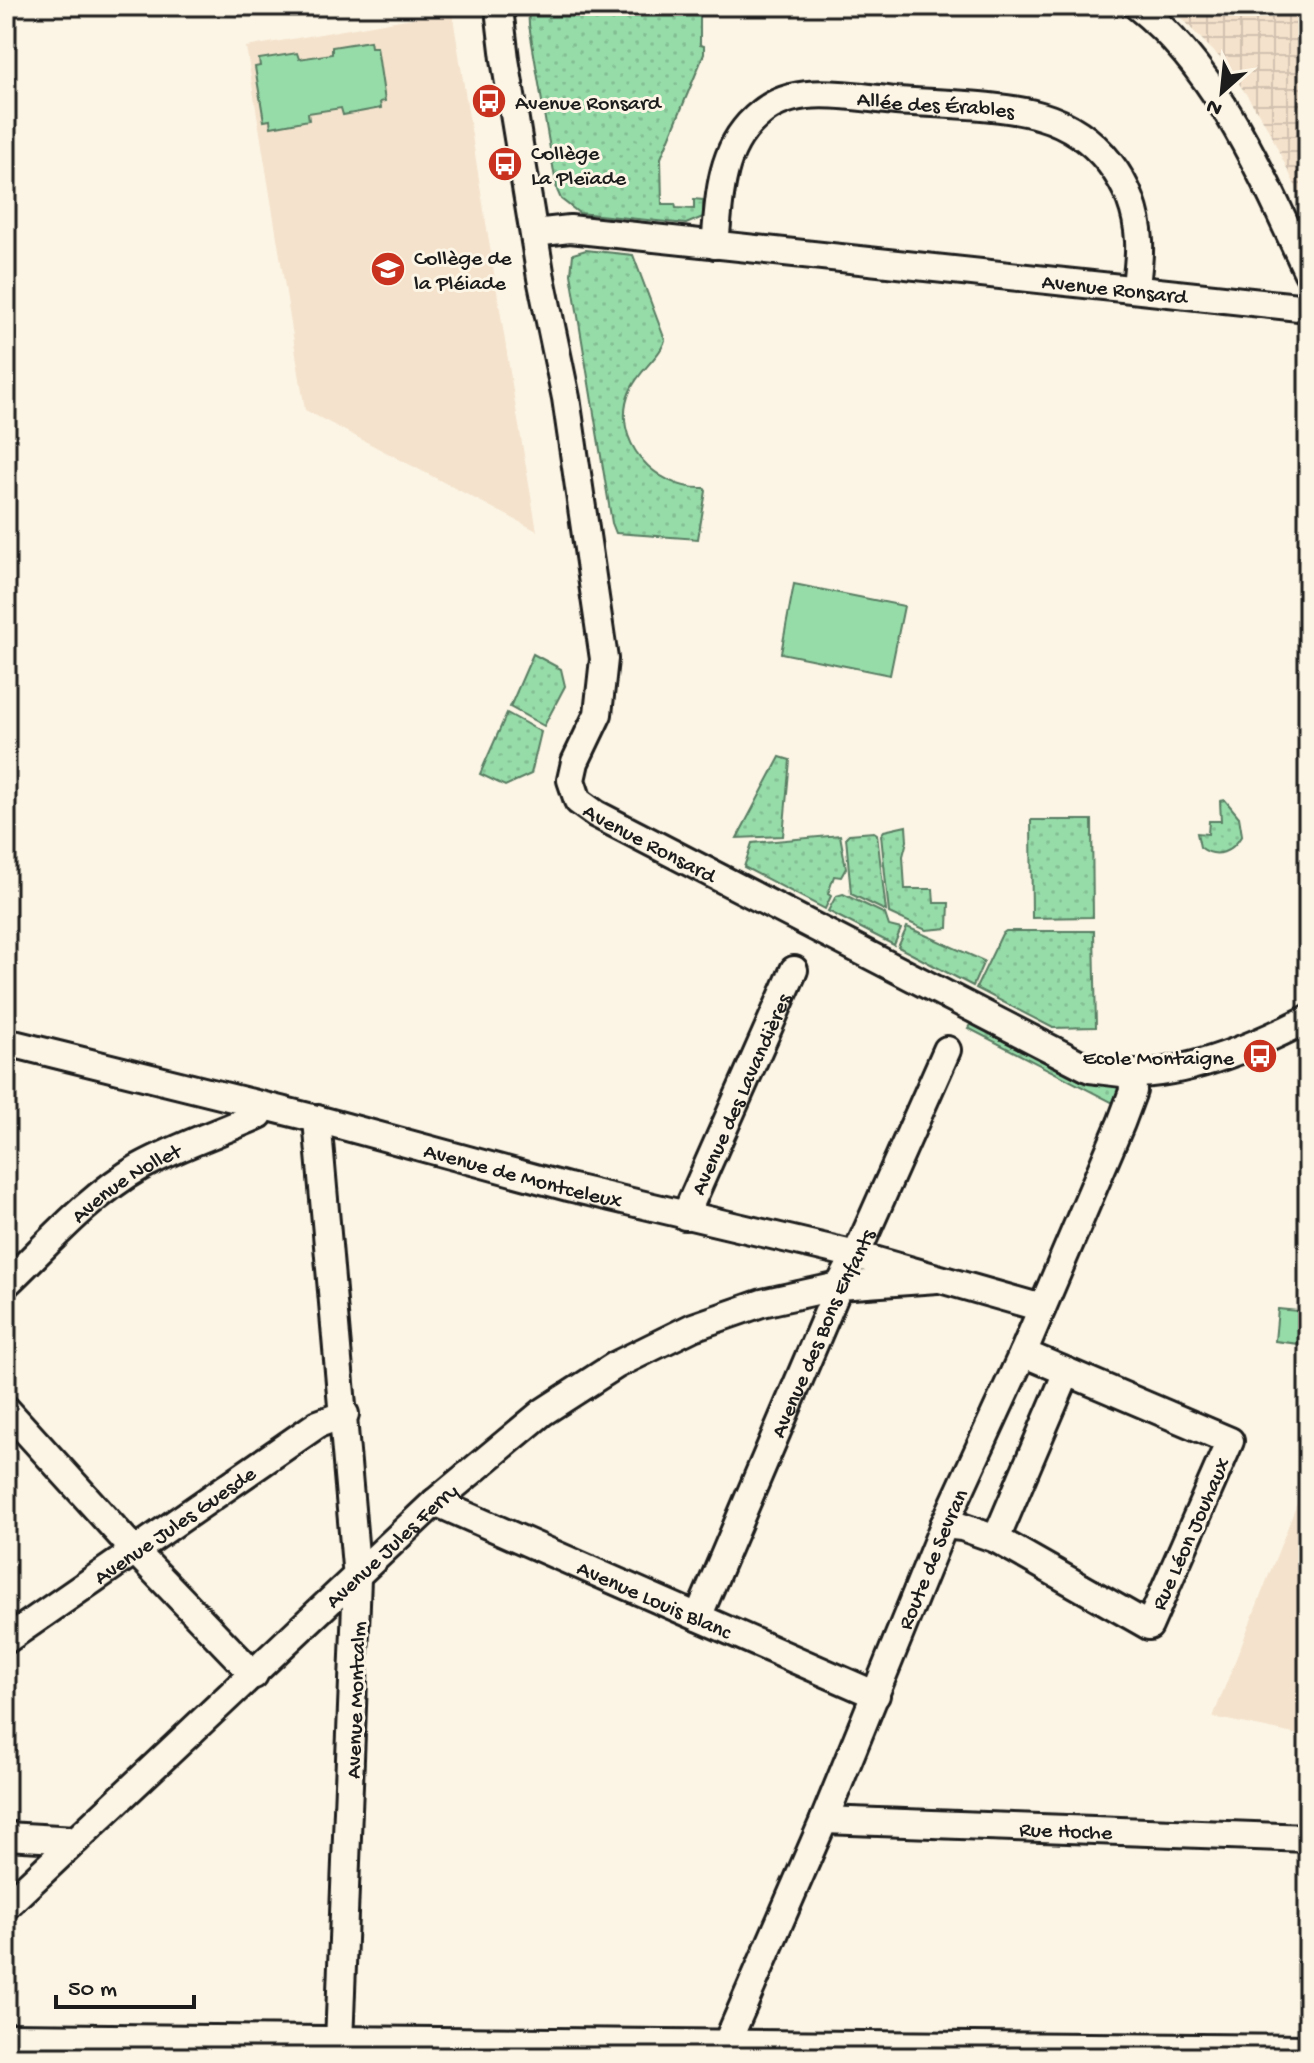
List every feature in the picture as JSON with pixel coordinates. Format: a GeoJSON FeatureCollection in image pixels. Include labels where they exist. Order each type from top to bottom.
{"type":"FeatureCollection","features":[{"type":"Feature","properties":{"kind":"main road"},"geometry":{"type":"LineString","coordinates":[[6,2040],[339,2043],[612,2051],[726,2045],[1009,2053],[1308,2052]]}},
{"type":"Feature","properties":{"kind":"street"},"geometry":{"type":"LineString","coordinates":[[501,6],[505,59],[534,233]]}},
{"type":"Feature","properties":{"kind":"street"},"geometry":{"type":"LineString","coordinates":[[1137,6],[1156,20],[1215,92],[1308,273]]}},
{"type":"Feature","properties":{"kind":"street","name":"Allée des Érables"},"geometry":{"type":"LineString","coordinates":[[715,245],[727,158],[742,131],[769,107],[789,99],[819,95],[1025,112],[1058,122],[1084,137],[1108,159],[1118,174],[1133,205],[1138,225],[1140,244],[1136,289]]}},
{"type":"Feature","properties":{"kind":"street","name":"Avenue Ronsard"},"geometry":{"type":"LineString","coordinates":[[1308,308],[566,228],[534,233],[566,398],[604,659],[598,714],[572,771],[572,788],[578,801],[596,814],[1090,1069],[1132,1073],[1200,1062],[1254,1045],[1308,1019]]}},
{"type":"Feature","properties":{"kind":"street","name":"Avenue des Lavandières"},"geometry":{"type":"LineString","coordinates":[[685,1216],[794,970]]}},
{"type":"Feature","properties":{"kind":"street","name":"Avenue de Montceleux"},"geometry":{"type":"LineString","coordinates":[[6,1042],[317,1119],[685,1216],[856,1255],[1042,1308]]}},
{"type":"Feature","properties":{"kind":"street","name":"Avenue des Bons Enfants"},"geometry":{"type":"LineString","coordinates":[[698,1617],[839,1286],[856,1255],[947,1050]]}},
{"type":"Feature","properties":{"kind":"street","name":"Route de Sevran"},"geometry":{"type":"LineString","coordinates":[[726,2045],[824,1820],[944,1525],[1023,1353],[1125,1114],[1133,1091],[1132,1073]]}},
{"type":"Feature","properties":{"kind":"street","name":"Avenue Nollet"},"geometry":{"type":"LineString","coordinates":[[6,1284],[97,1198],[139,1168],[182,1146],[259,1115],[261,1106]]}},
{"type":"Feature","properties":{"kind":"street","name":"Avenue Montcalm"},"geometry":{"type":"LineString","coordinates":[[317,1119],[357,1578],[339,2043]]}},
{"type":"Feature","properties":{"kind":"street","name":"Avenue Jules Ferry"},"geometry":{"type":"LineString","coordinates":[[6,1906],[435,1502],[543,1412],[616,1365],[693,1327],[762,1303],[839,1286],[937,1279]]}},
{"type":"Feature","properties":{"kind":"street","name":"Rue Léon Jouhaux"},"geometry":{"type":"LineString","coordinates":[[944,1525],[962,1527],[996,1539],[1149,1626],[1230,1441],[1023,1353]]}},
{"type":"Feature","properties":{"kind":"street"},"geometry":{"type":"LineString","coordinates":[[996,1539],[1067,1372]]}},
{"type":"Feature","properties":{"kind":"street"},"geometry":{"type":"LineString","coordinates":[[6,1409],[135,1551],[254,1675]]}},
{"type":"Feature","properties":{"kind":"street","name":"Avenue Jules Guesde"},"geometry":{"type":"LineString","coordinates":[[6,1640],[318,1424],[345,1414]]}},
{"type":"Feature","properties":{"kind":"street","name":"Avenue Louis Blanc"},"geometry":{"type":"LineString","coordinates":[[435,1502],[876,1695]]}},
{"type":"Feature","properties":{"kind":"street","name":"Rue Hoche"},"geometry":{"type":"LineString","coordinates":[[824,1820],[1308,1838]]}},
{"type":"Feature","properties":{"kind":"street"},"geometry":{"type":"LineString","coordinates":[[6,1836],[76,1840]]}},
{"type":"Feature","properties":{"kind":"shaded area"},"geometry":{"type":"Polygon","coordinates":[[[1169,6],[1308,6],[1308,212],[1266,125],[1227,65],[1169,6]]]}},
{"type":"Feature","properties":{"kind":"shaded area","name":"Collège de la Pléiade"},"geometry":{"type":"Polygon","coordinates":[[[452,11],[537,531],[305,410],[246,47],[452,11]]]}},
{"type":"Feature","properties":{"kind":"shaded area"},"geometry":{"type":"Polygon","coordinates":[[[1302,1491],[1308,1491],[1308,1737],[1213,1717],[1302,1491]]]}},
{"type":"Feature","properties":{"kind":"green space"},"geometry":{"type":"Polygon","coordinates":[[[528,6],[700,6],[700,45],[704,46],[704,54],[661,158],[662,204],[694,209],[694,199],[703,200],[703,217],[686,224],[579,213],[561,199],[557,190],[528,6]]]}},
{"type":"Feature","properties":{"kind":"green space"},"geometry":{"type":"Polygon","coordinates":[[[370,41],[371,47],[377,47],[385,101],[380,102],[381,108],[343,115],[341,108],[308,113],[309,120],[271,127],[270,120],[264,121],[255,67],[260,66],[259,59],[297,53],[299,59],[332,54],[332,47],[370,41]]]}},
{"type":"Feature","properties":{"kind":"green space"},"geometry":{"type":"Polygon","coordinates":[[[586,250],[633,255],[665,340],[630,391],[625,409],[626,427],[641,459],[654,471],[669,481],[706,491],[698,539],[616,533],[612,523],[571,274],[573,254],[586,250]]]}},
{"type":"Feature","properties":{"kind":"green space"},"geometry":{"type":"Polygon","coordinates":[[[794,584],[904,606],[890,675],[781,653],[794,584]]]}},
{"type":"Feature","properties":{"kind":"green space"},"geometry":{"type":"Polygon","coordinates":[[[533,654],[561,669],[565,686],[544,726],[510,707],[533,654]]]}},
{"type":"Feature","properties":{"kind":"green space"},"geometry":{"type":"Polygon","coordinates":[[[507,713],[541,732],[531,774],[505,786],[480,774],[507,713]]]}},
{"type":"Feature","properties":{"kind":"green space"},"geometry":{"type":"Polygon","coordinates":[[[780,757],[790,760],[783,836],[737,838],[780,757]]]}},
{"type":"Feature","properties":{"kind":"green space"},"geometry":{"type":"Polygon","coordinates":[[[1225,800],[1239,817],[1242,835],[1229,850],[1212,853],[1200,847],[1197,833],[1208,834],[1209,821],[1221,821],[1220,801],[1225,800]]]}},
{"type":"Feature","properties":{"kind":"green space"},"geometry":{"type":"Polygon","coordinates":[[[1031,820],[1092,820],[1093,917],[1032,918],[1031,820]]]}},
{"type":"Feature","properties":{"kind":"green space"},"geometry":{"type":"Polygon","coordinates":[[[906,826],[907,841],[903,856],[905,889],[933,889],[934,903],[949,903],[948,928],[926,930],[889,913],[881,835],[884,831],[906,826]]]}},
{"type":"Feature","properties":{"kind":"green space"},"geometry":{"type":"Polygon","coordinates":[[[849,834],[877,834],[886,911],[851,894],[846,837],[849,834]]]}},
{"type":"Feature","properties":{"kind":"green space"},"geometry":{"type":"Polygon","coordinates":[[[840,835],[846,868],[841,877],[834,876],[825,909],[744,867],[752,843],[840,835]]]}},
{"type":"Feature","properties":{"kind":"green space"},"geometry":{"type":"Polygon","coordinates":[[[843,894],[885,914],[889,926],[901,929],[894,945],[828,911],[836,896],[843,894]]]}},
{"type":"Feature","properties":{"kind":"green space"},"geometry":{"type":"Polygon","coordinates":[[[907,927],[984,961],[973,986],[898,947],[907,927]]]}},
{"type":"Feature","properties":{"kind":"green space"},"geometry":{"type":"Polygon","coordinates":[[[1006,931],[1094,931],[1096,1027],[1053,1028],[976,988],[1006,931]]]}},
{"type":"Feature","properties":{"kind":"green space"},"geometry":{"type":"Polygon","coordinates":[[[972,1021],[1117,1085],[1120,1088],[1119,1106],[968,1028],[972,1021]]]}},
{"type":"Feature","properties":{"kind":"green space"},"geometry":{"type":"Polygon","coordinates":[[[1278,1309],[1308,1312],[1308,1345],[1275,1341],[1278,1309]]]}},
{"type":"Feature","properties":{"kind":"place","name":"Avenue Ronsard"},"geometry":{"type":"Point","coordinates":[489,101]}},
{"type":"Feature","properties":{"kind":"place","name":"Collège La Pleïade"},"geometry":{"type":"Point","coordinates":[505,164]}},
{"type":"Feature","properties":{"kind":"place","name":"Collège de la Pléiade"},"geometry":{"type":"Point","coordinates":[388,269]}},
{"type":"Feature","properties":{"kind":"place","name":"Ecole Montaigne"},"geometry":{"type":"Point","coordinates":[1260,1056]}}]}
